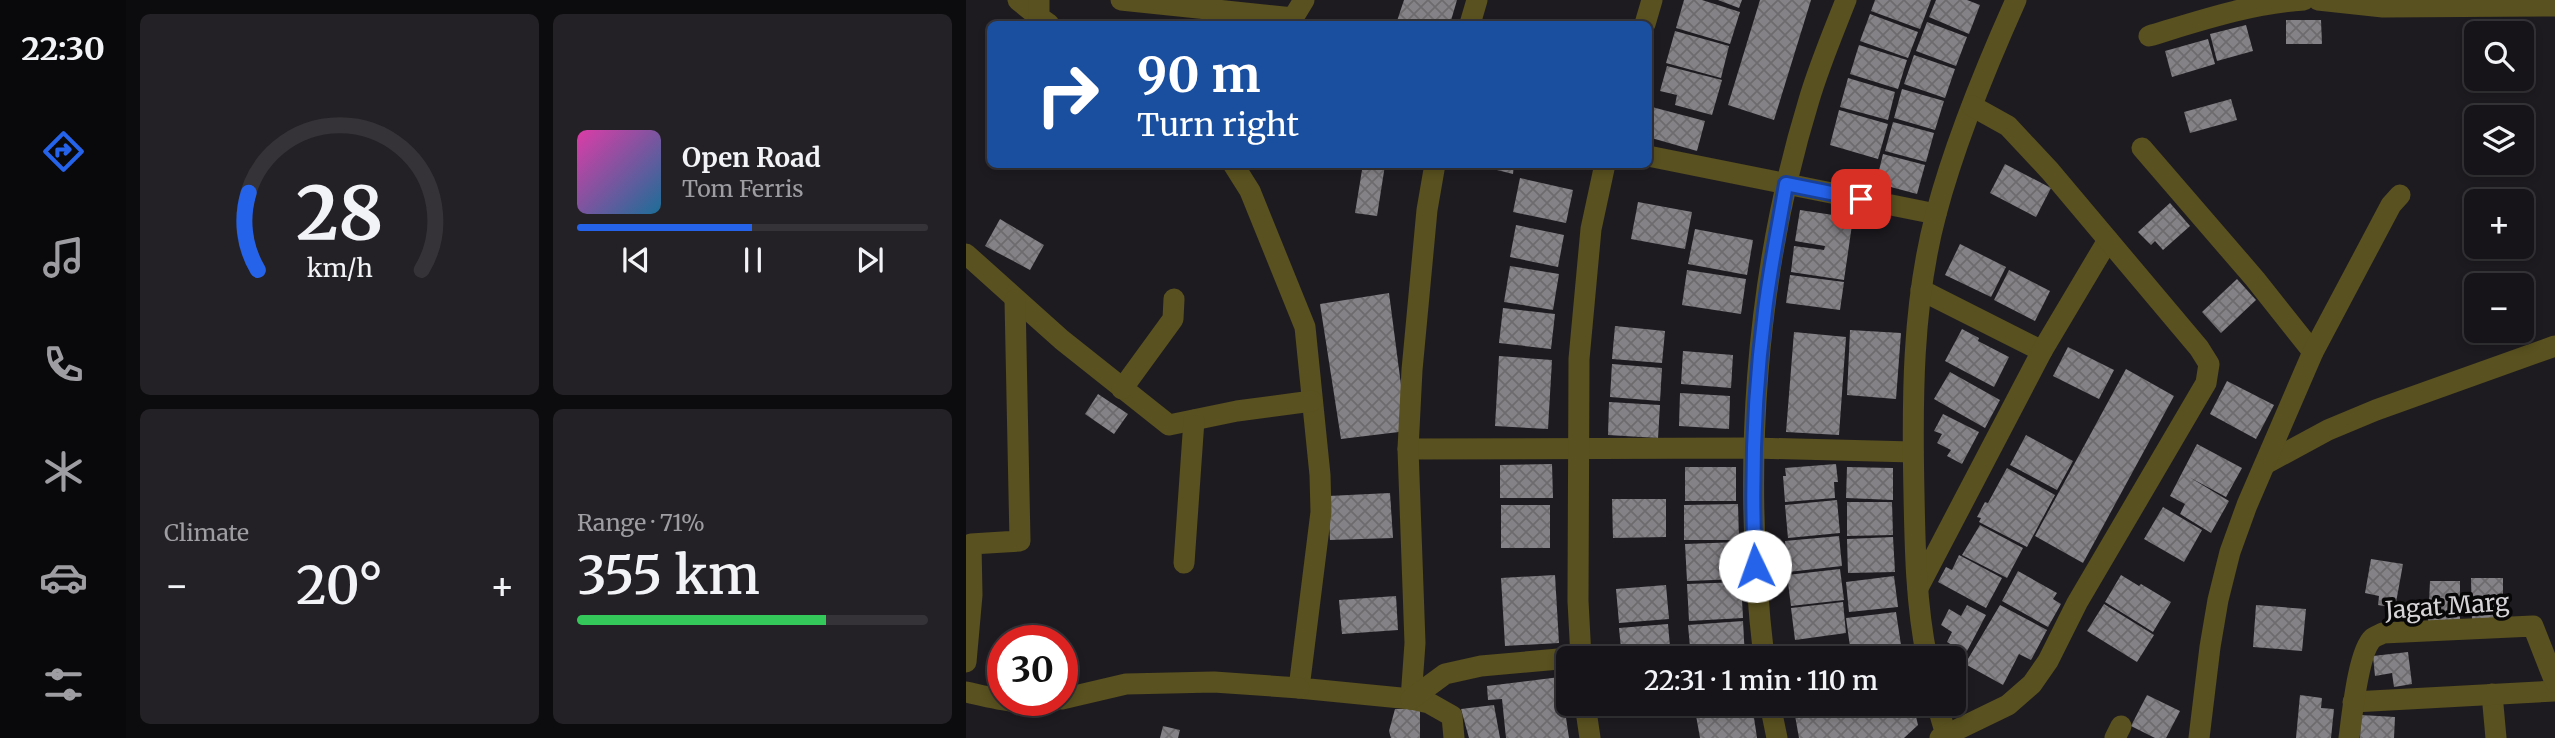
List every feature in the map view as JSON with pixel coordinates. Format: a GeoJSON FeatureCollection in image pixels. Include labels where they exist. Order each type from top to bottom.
{"type":"FeatureCollection","features":[{"type":"Feature","properties":{"kind":"street"},"geometry":{"type":"LineString","coordinates":[[1018,0],[1042,14]]}},
{"type":"Feature","properties":{"kind":"street"},"geometry":{"type":"LineString","coordinates":[[1121,0],[1300,14]]}},
{"type":"Feature","properties":{"kind":"street"},"geometry":{"type":"LineString","coordinates":[[1471,21],[1477,0]]}},
{"type":"Feature","properties":{"kind":"street"},"geometry":{"type":"LineString","coordinates":[[1646,21],[1652,0]]}},
{"type":"Feature","properties":{"kind":"street"},"geometry":{"type":"LineString","coordinates":[[1763,646],[1755,566],[1754,448],[1765,311],[1786,184],[1809,98],[1846,0]]}},
{"type":"Feature","properties":{"kind":"street"},"geometry":{"type":"LineString","coordinates":[[1925,646],[1917,589],[1913,452],[1915,368],[1921,290],[1936,214],[1972,106],[2017,0]]}},
{"type":"Feature","properties":{"kind":"street"},"geometry":{"type":"LineString","coordinates":[[2149,36],[2236,9],[2304,0]]}},
{"type":"Feature","properties":{"kind":"street"},"geometry":{"type":"LineString","coordinates":[[2318,0],[2383,7],[2555,6]]}},
{"type":"Feature","properties":{"kind":"street"},"geometry":{"type":"LineString","coordinates":[[1939,716],[1943,736],[2008,705],[2032,684],[2049,662],[2077,603],[2206,383],[2209,363],[2050,171],[2008,126],[1972,106]]}},
{"type":"Feature","properties":{"kind":"street"},"geometry":{"type":"LineString","coordinates":[[2142,148],[2255,279],[2313,352]]}},
{"type":"Feature","properties":{"kind":"street"},"geometry":{"type":"LineString","coordinates":[[1652,157],[1936,214]]}},
{"type":"Feature","properties":{"kind":"street"},"geometry":{"type":"LineString","coordinates":[[1236,168],[1250,191],[1305,327],[1320,475],[1321,512],[1299,688]]}},
{"type":"Feature","properties":{"kind":"street"},"geometry":{"type":"LineString","coordinates":[[1411,699],[1415,643],[1408,449],[1412,370],[1427,210],[1435,168]]}},
{"type":"Feature","properties":{"kind":"street"},"geometry":{"type":"LineString","coordinates":[[1580,646],[1577,449],[1579,359],[1591,229],[1604,168]]}},
{"type":"Feature","properties":{"kind":"street"},"geometry":{"type":"LineString","coordinates":[[2199,738],[2218,600],[2230,552],[2247,505],[2313,352],[2385,216],[2400,195]]}},
{"type":"Feature","properties":{"kind":"street"},"geometry":{"type":"LineString","coordinates":[[1917,589],[2042,352],[2108,240]]}},
{"type":"Feature","properties":{"kind":"street"},"geometry":{"type":"LineString","coordinates":[[966,254],[1015,300],[1169,425],[1237,411],[1312,401]]}},
{"type":"Feature","properties":{"kind":"street"},"geometry":{"type":"LineString","coordinates":[[1921,290],[2042,352]]}},
{"type":"Feature","properties":{"kind":"street"},"geometry":{"type":"LineString","coordinates":[[1122,389],[1173,319],[1174,299]]}},
{"type":"Feature","properties":{"kind":"street"},"geometry":{"type":"LineString","coordinates":[[966,662],[972,595],[971,544],[1020,541],[1015,300]]}},
{"type":"Feature","properties":{"kind":"street"},"geometry":{"type":"LineString","coordinates":[[2267,463],[2328,430],[2554,343]]}},
{"type":"Feature","properties":{"kind":"street"},"geometry":{"type":"LineString","coordinates":[[1184,563],[1194,420]]}},
{"type":"Feature","properties":{"kind":"street"},"geometry":{"type":"LineString","coordinates":[[1408,449],[1754,448],[1913,452]]}},
{"type":"Feature","properties":{"kind":"street","name":"Jagat Marg"},"geometry":{"type":"LineString","coordinates":[[2349,738],[2362,661],[2371,639],[2383,633],[2533,626],[2555,682]]}},
{"type":"Feature","properties":{"kind":"street"},"geometry":{"type":"LineString","coordinates":[[1411,699],[1445,674],[1481,666],[1556,659]]}},
{"type":"Feature","properties":{"kind":"street"},"geometry":{"type":"LineString","coordinates":[[1078,695],[1126,684],[1214,682],[1411,699],[1429,703],[1452,716],[1454,738]]}},
{"type":"Feature","properties":{"kind":"street"},"geometry":{"type":"LineString","coordinates":[[2354,702],[2555,691]]}},
{"type":"Feature","properties":{"kind":"street"},"geometry":{"type":"LineString","coordinates":[[966,692],[987,697]]}},
{"type":"Feature","properties":{"kind":"street"},"geometry":{"type":"LineString","coordinates":[[2492,694],[2496,738]]}},
{"type":"Feature","properties":{"kind":"street"},"geometry":{"type":"LineString","coordinates":[[1587,716],[1590,738]]}},
{"type":"Feature","properties":{"kind":"street"},"geometry":{"type":"LineString","coordinates":[[1772,716],[1777,738]]}},
{"type":"Feature","properties":{"kind":"building"},"geometry":{"type":"Polygon","coordinates":[[[1404,0],[1457,0],[1451,21],[1397,21],[1404,0]]]}},
{"type":"Feature","properties":{"kind":"building"},"geometry":{"type":"Polygon","coordinates":[[[1684,0],[1702,0],[1740,12],[1730,44],[1676,28],[1684,0]]]}},
{"type":"Feature","properties":{"kind":"building"},"geometry":{"type":"Polygon","coordinates":[[[1718,0],[1742,0],[1739,8],[1718,0]]]}},
{"type":"Feature","properties":{"kind":"building"},"geometry":{"type":"Polygon","coordinates":[[[1760,0],[1811,0],[1774,120],[1728,105],[1760,0]]]}},
{"type":"Feature","properties":{"kind":"building"},"geometry":{"type":"Polygon","coordinates":[[[1875,0],[1931,0],[1920,29],[1871,11],[1875,0]]]}},
{"type":"Feature","properties":{"kind":"building"},"geometry":{"type":"Polygon","coordinates":[[[1936,0],[1967,0],[1980,5],[1969,34],[1929,17],[1936,0]]]}},
{"type":"Feature","properties":{"kind":"building"},"geometry":{"type":"Polygon","coordinates":[[[1870,14],[1918,32],[1908,58],[1860,41],[1870,14]]]}},
{"type":"Feature","properties":{"kind":"building"},"geometry":{"type":"Polygon","coordinates":[[[2286,20],[2321,20],[2322,44],[2286,44],[2286,20]]]}},
{"type":"Feature","properties":{"kind":"building"},"geometry":{"type":"Polygon","coordinates":[[[1927,22],[1967,37],[1956,66],[1916,51],[1927,22]]]}},
{"type":"Feature","properties":{"kind":"building"},"geometry":{"type":"Polygon","coordinates":[[[2246,25],[2253,51],[2217,61],[2210,34],[2246,25]]]}},
{"type":"Feature","properties":{"kind":"building"},"geometry":{"type":"Polygon","coordinates":[[[1675,31],[1729,46],[1721,78],[1666,63],[1675,31]]]}},
{"type":"Feature","properties":{"kind":"building"},"geometry":{"type":"Polygon","coordinates":[[[2208,39],[2215,64],[2172,77],[2165,51],[2208,39]]]}},
{"type":"Feature","properties":{"kind":"building"},"geometry":{"type":"Polygon","coordinates":[[[1859,45],[1907,60],[1898,89],[1850,74],[1859,45]]]}},
{"type":"Feature","properties":{"kind":"building"},"geometry":{"type":"Polygon","coordinates":[[[1914,55],[1955,69],[1945,98],[1904,84],[1914,55]]]}},
{"type":"Feature","properties":{"kind":"building"},"geometry":{"type":"Polygon","coordinates":[[[1667,66],[1722,80],[1712,115],[1675,105],[1677,95],[1660,91],[1667,66]]]}},
{"type":"Feature","properties":{"kind":"building"},"geometry":{"type":"Polygon","coordinates":[[[1848,78],[1895,92],[1888,120],[1840,107],[1848,78]]]}},
{"type":"Feature","properties":{"kind":"building"},"geometry":{"type":"Polygon","coordinates":[[[1902,89],[1944,101],[1935,130],[1894,118],[1902,89]]]}},
{"type":"Feature","properties":{"kind":"building"},"geometry":{"type":"Polygon","coordinates":[[[2231,99],[2237,120],[2190,133],[2184,112],[2231,99]]]}},
{"type":"Feature","properties":{"kind":"building"},"geometry":{"type":"Polygon","coordinates":[[[1652,107],[1705,121],[1697,151],[1652,138],[1652,107]]]}},
{"type":"Feature","properties":{"kind":"building"},"geometry":{"type":"Polygon","coordinates":[[[1839,110],[1888,124],[1878,159],[1830,145],[1839,110]]]}},
{"type":"Feature","properties":{"kind":"building"},"geometry":{"type":"Polygon","coordinates":[[[1893,122],[1934,133],[1926,162],[1885,151],[1893,122]]]}},
{"type":"Feature","properties":{"kind":"building"},"geometry":{"type":"Polygon","coordinates":[[[1883,154],[1925,165],[1917,194],[1876,183],[1883,154]]]}},
{"type":"Feature","properties":{"kind":"building"},"geometry":{"type":"Polygon","coordinates":[[[2005,164],[2051,188],[2036,217],[1990,193],[2005,164]]]}},
{"type":"Feature","properties":{"kind":"building"},"geometry":{"type":"Polygon","coordinates":[[[1362,168],[1385,168],[1377,216],[1355,213],[1362,168]]]}},
{"type":"Feature","properties":{"kind":"building"},"geometry":{"type":"Polygon","coordinates":[[[1489,168],[1514,168],[1513,174],[1489,168]]]}},
{"type":"Feature","properties":{"kind":"building"},"geometry":{"type":"Polygon","coordinates":[[[1520,178],[1573,190],[1566,223],[1513,212],[1520,178]]]}},
{"type":"Feature","properties":{"kind":"building"},"geometry":{"type":"Polygon","coordinates":[[[1638,202],[1692,212],[1685,249],[1631,239],[1638,202]]]}},
{"type":"Feature","properties":{"kind":"building"},"geometry":{"type":"Polygon","coordinates":[[[2170,203],[2190,226],[2163,250],[2155,241],[2151,245],[2138,232],[2170,203]]]}},
{"type":"Feature","properties":{"kind":"building"},"geometry":{"type":"Polygon","coordinates":[[[1800,210],[1853,218],[1844,280],[1791,272],[1794,246],[1824,250],[1825,246],[1795,241],[1800,210]]]}},
{"type":"Feature","properties":{"kind":"building"},"geometry":{"type":"Polygon","coordinates":[[[1000,219],[1044,245],[1030,270],[985,246],[1000,219]]]}},
{"type":"Feature","properties":{"kind":"building"},"geometry":{"type":"Polygon","coordinates":[[[1516,225],[1564,235],[1558,267],[1510,257],[1516,225]]]}},
{"type":"Feature","properties":{"kind":"building"},"geometry":{"type":"Polygon","coordinates":[[[1695,229],[1753,240],[1747,275],[1688,264],[1695,229]]]}},
{"type":"Feature","properties":{"kind":"building"},"geometry":{"type":"Polygon","coordinates":[[[1960,244],[2006,267],[1991,297],[1945,275],[1960,244]]]}},
{"type":"Feature","properties":{"kind":"building"},"geometry":{"type":"Polygon","coordinates":[[[1510,266],[1559,274],[1553,310],[1504,302],[1510,266]]]}},
{"type":"Feature","properties":{"kind":"building"},"geometry":{"type":"Polygon","coordinates":[[[1687,270],[1746,279],[1741,314],[1682,305],[1687,270]]]}},
{"type":"Feature","properties":{"kind":"building"},"geometry":{"type":"Polygon","coordinates":[[[2009,270],[2050,291],[2035,321],[1994,300],[2009,270]]]}},
{"type":"Feature","properties":{"kind":"building"},"geometry":{"type":"Polygon","coordinates":[[[1790,275],[1844,282],[1840,310],[1786,303],[1790,275]]]}},
{"type":"Feature","properties":{"kind":"building"},"geometry":{"type":"Polygon","coordinates":[[[2237,279],[2256,300],[2221,333],[2202,312],[2237,279]]]}},
{"type":"Feature","properties":{"kind":"building"},"geometry":{"type":"Polygon","coordinates":[[[1389,293],[1407,431],[1341,439],[1320,304],[1389,293]]]}},
{"type":"Feature","properties":{"kind":"building"},"geometry":{"type":"Polygon","coordinates":[[[1503,308],[1555,314],[1551,349],[1499,343],[1503,308]]]}},
{"type":"Feature","properties":{"kind":"building"},"geometry":{"type":"Polygon","coordinates":[[[1615,326],[1665,331],[1662,363],[1612,359],[1615,326]]]}},
{"type":"Feature","properties":{"kind":"building"},"geometry":{"type":"Polygon","coordinates":[[[1962,329],[1979,338],[1978,341],[2009,357],[1994,387],[1945,361],[1962,329]]]}},
{"type":"Feature","properties":{"kind":"building"},"geometry":{"type":"Polygon","coordinates":[[[1850,330],[1901,333],[1896,399],[1847,395],[1850,330]]]}},
{"type":"Feature","properties":{"kind":"building"},"geometry":{"type":"Polygon","coordinates":[[[1794,332],[1846,337],[1839,435],[1786,432],[1794,332]]]}},
{"type":"Feature","properties":{"kind":"building"},"geometry":{"type":"Polygon","coordinates":[[[2068,347],[2114,370],[2099,399],[2053,376],[2068,347]]]}},
{"type":"Feature","properties":{"kind":"building"},"geometry":{"type":"Polygon","coordinates":[[[1683,351],[1733,355],[1731,388],[1681,384],[1683,351]]]}},
{"type":"Feature","properties":{"kind":"building"},"geometry":{"type":"Polygon","coordinates":[[[1499,356],[1552,360],[1548,429],[1495,426],[1499,356]]]}},
{"type":"Feature","properties":{"kind":"building"},"geometry":{"type":"Polygon","coordinates":[[[1612,364],[1662,368],[1660,401],[1610,397],[1612,364]]]}},
{"type":"Feature","properties":{"kind":"building"},"geometry":{"type":"Polygon","coordinates":[[[2126,369],[2174,396],[2083,563],[2035,536],[2126,369]]]}},
{"type":"Feature","properties":{"kind":"building"},"geometry":{"type":"Polygon","coordinates":[[[1950,372],[2000,400],[1985,428],[1934,399],[1950,372]]]}},
{"type":"Feature","properties":{"kind":"building"},"geometry":{"type":"Polygon","coordinates":[[[2227,381],[2274,405],[2256,439],[2210,414],[2227,381]]]}},
{"type":"Feature","properties":{"kind":"building"},"geometry":{"type":"Polygon","coordinates":[[[1680,393],[1730,396],[1729,429],[1679,426],[1680,393]]]}},
{"type":"Feature","properties":{"kind":"building"},"geometry":{"type":"Polygon","coordinates":[[[1098,394],[1128,414],[1114,434],[1085,414],[1098,394]]]}},
{"type":"Feature","properties":{"kind":"building"},"geometry":{"type":"Polygon","coordinates":[[[1609,402],[1660,405],[1658,438],[1608,435],[1609,402]]]}},
{"type":"Feature","properties":{"kind":"building"},"geometry":{"type":"Polygon","coordinates":[[[1943,414],[1979,432],[1962,464],[1947,456],[1951,450],[1937,443],[1942,434],[1934,431],[1943,414]]]}},
{"type":"Feature","properties":{"kind":"building"},"geometry":{"type":"Polygon","coordinates":[[[2026,435],[2073,461],[2057,490],[2010,465],[2026,435]]]}},
{"type":"Feature","properties":{"kind":"building"},"geometry":{"type":"Polygon","coordinates":[[[2197,444],[2242,468],[2226,497],[2189,477],[2229,501],[2211,533],[2180,514],[2185,504],[2170,496],[2197,444]]]}},
{"type":"Feature","properties":{"kind":"building"},"geometry":{"type":"Polygon","coordinates":[[[1552,464],[1553,498],[1500,498],[1500,465],[1552,464]]]}},
{"type":"Feature","properties":{"kind":"building"},"geometry":{"type":"Polygon","coordinates":[[[1836,464],[1838,482],[1834,482],[1835,498],[1785,502],[1785,468],[1836,464]]]}},
{"type":"Feature","properties":{"kind":"building"},"geometry":{"type":"Polygon","coordinates":[[[1685,467],[1736,467],[1736,501],[1685,501],[1685,467]]]}},
{"type":"Feature","properties":{"kind":"building"},"geometry":{"type":"Polygon","coordinates":[[[1847,467],[1893,468],[1893,500],[1846,498],[1847,467]]]}},
{"type":"Feature","properties":{"kind":"building"},"geometry":{"type":"Polygon","coordinates":[[[2007,468],[2055,495],[2027,547],[1979,522],[1981,518],[1977,517],[2007,468]]]}},
{"type":"Feature","properties":{"kind":"building"},"geometry":{"type":"Polygon","coordinates":[[[1390,493],[1393,538],[1330,540],[1328,496],[1390,493]]]}},
{"type":"Feature","properties":{"kind":"building"},"geometry":{"type":"Polygon","coordinates":[[[1612,499],[1666,499],[1666,537],[1613,538],[1612,499]]]}},
{"type":"Feature","properties":{"kind":"building"},"geometry":{"type":"Polygon","coordinates":[[[1837,500],[1840,533],[1788,538],[1785,505],[1837,500]]]}},
{"type":"Feature","properties":{"kind":"building"},"geometry":{"type":"Polygon","coordinates":[[[1847,502],[1892,502],[1893,535],[1847,536],[1847,502]]]}},
{"type":"Feature","properties":{"kind":"building"},"geometry":{"type":"Polygon","coordinates":[[[1738,504],[1739,540],[1684,540],[1684,505],[1738,504]]]}},
{"type":"Feature","properties":{"kind":"building"},"geometry":{"type":"Polygon","coordinates":[[[1501,505],[1550,505],[1550,548],[1501,548],[1501,505]]]}},
{"type":"Feature","properties":{"kind":"building"},"geometry":{"type":"Polygon","coordinates":[[[2163,507],[2202,530],[2184,562],[2144,539],[2163,507]]]}},
{"type":"Feature","properties":{"kind":"building"},"geometry":{"type":"Polygon","coordinates":[[[1980,525],[2023,548],[2007,578],[1962,555],[1980,525]]]}},
{"type":"Feature","properties":{"kind":"building"},"geometry":{"type":"Polygon","coordinates":[[[1839,536],[1842,566],[1788,572],[1785,541],[1839,536]]]}},
{"type":"Feature","properties":{"kind":"building"},"geometry":{"type":"Polygon","coordinates":[[[1893,537],[1895,572],[1848,573],[1847,539],[1893,537]]]}},
{"type":"Feature","properties":{"kind":"building"},"geometry":{"type":"Polygon","coordinates":[[[1739,542],[1740,579],[1687,581],[1685,544],[1739,542]]]}},
{"type":"Feature","properties":{"kind":"building"},"geometry":{"type":"Polygon","coordinates":[[[1959,555],[2002,578],[1986,608],[1938,582],[1946,567],[1952,570],[1959,555]]]}},
{"type":"Feature","properties":{"kind":"building"},"geometry":{"type":"Polygon","coordinates":[[[2371,559],[2403,564],[2395,608],[2378,605],[2379,596],[2365,593],[2371,559]]]}},
{"type":"Feature","properties":{"kind":"building"},"geometry":{"type":"Polygon","coordinates":[[[1840,569],[1844,600],[1791,606],[1787,575],[1840,569]]]}},
{"type":"Feature","properties":{"kind":"building"},"geometry":{"type":"Polygon","coordinates":[[[2018,571],[2057,593],[2053,599],[2061,604],[2048,627],[2002,601],[2018,571]]]}},
{"type":"Feature","properties":{"kind":"building"},"geometry":{"type":"Polygon","coordinates":[[[1555,575],[1559,643],[1505,646],[1501,578],[1555,575]]]}},
{"type":"Feature","properties":{"kind":"building"},"geometry":{"type":"Polygon","coordinates":[[[2121,575],[2171,602],[2153,632],[2105,602],[2121,575]]]}},
{"type":"Feature","properties":{"kind":"building"},"geometry":{"type":"Polygon","coordinates":[[[1894,576],[1898,607],[1849,612],[1846,582],[1894,576]]]}},
{"type":"Feature","properties":{"kind":"building"},"geometry":{"type":"Polygon","coordinates":[[[2471,578],[2503,578],[2503,619],[2472,619],[2471,578]]]}},
{"type":"Feature","properties":{"kind":"building"},"geometry":{"type":"Polygon","coordinates":[[[2430,581],[2460,581],[2460,627],[2428,626],[2430,581]]]}},
{"type":"Feature","properties":{"kind":"building"},"geometry":{"type":"Polygon","coordinates":[[[1741,582],[1743,618],[1689,621],[1687,584],[1741,582]]]}},
{"type":"Feature","properties":{"kind":"building"},"geometry":{"type":"Polygon","coordinates":[[[1666,585],[1669,619],[1619,623],[1616,589],[1666,585]]]}},
{"type":"Feature","properties":{"kind":"building"},"geometry":{"type":"Polygon","coordinates":[[[1396,596],[1398,630],[1342,634],[1339,600],[1396,596]]]}},
{"type":"Feature","properties":{"kind":"building"},"geometry":{"type":"Polygon","coordinates":[[[1843,602],[1846,633],[1795,640],[1791,608],[1843,602]]]}},
{"type":"Feature","properties":{"kind":"building"},"geometry":{"type":"Polygon","coordinates":[[[2104,604],[2154,635],[2137,662],[2087,631],[2104,604]]]}},
{"type":"Feature","properties":{"kind":"building"},"geometry":{"type":"Polygon","coordinates":[[[1967,605],[1986,615],[1966,653],[1966,646],[1954,646],[1947,642],[1952,632],[1941,625],[1949,609],[1961,616],[1967,605]]]}},
{"type":"Feature","properties":{"kind":"building"},"geometry":{"type":"Polygon","coordinates":[[[2000,605],[2047,630],[2031,660],[2019,654],[2003,685],[1966,662],[2000,605]]]}},
{"type":"Feature","properties":{"kind":"building"},"geometry":{"type":"Polygon","coordinates":[[[2256,605],[2306,609],[2302,651],[2253,647],[2256,605]]]}},
{"type":"Feature","properties":{"kind":"building"},"geometry":{"type":"Polygon","coordinates":[[[1896,612],[1901,645],[1850,646],[1846,618],[1896,612]]]}},
{"type":"Feature","properties":{"kind":"building"},"geometry":{"type":"Polygon","coordinates":[[[1743,621],[1744,646],[1690,646],[1688,625],[1743,621]]]}},
{"type":"Feature","properties":{"kind":"building"},"geometry":{"type":"Polygon","coordinates":[[[1668,624],[1670,646],[1621,646],[1619,628],[1668,624]]]}},
{"type":"Feature","properties":{"kind":"building"},"geometry":{"type":"Polygon","coordinates":[[[2408,652],[2412,684],[2394,687],[2392,673],[2375,676],[2373,656],[2408,652]]]}},
{"type":"Feature","properties":{"kind":"building"},"geometry":{"type":"Polygon","coordinates":[[[1556,677],[1556,716],[1566,716],[1569,738],[1506,738],[1502,699],[1488,700],[1487,686],[1556,677]]]}},
{"type":"Feature","properties":{"kind":"building"},"geometry":{"type":"Polygon","coordinates":[[[2147,695],[2180,711],[2166,738],[2155,738],[2131,726],[2147,695]]]}},
{"type":"Feature","properties":{"kind":"building"},"geometry":{"type":"Polygon","coordinates":[[[2300,695],[2322,698],[2321,708],[2334,709],[2331,738],[2296,738],[2300,695]]]}},
{"type":"Feature","properties":{"kind":"building"},"geometry":{"type":"Polygon","coordinates":[[[1494,705],[1500,738],[1469,738],[1461,709],[1494,705]]]}},
{"type":"Feature","properties":{"kind":"building"},"geometry":{"type":"Polygon","coordinates":[[[1395,709],[1420,709],[1420,738],[1391,738],[1389,731],[1395,709]]]}},
{"type":"Feature","properties":{"kind":"building"},"geometry":{"type":"Polygon","coordinates":[[[2361,715],[2395,717],[2394,738],[2360,738],[2361,715]]]}},
{"type":"Feature","properties":{"kind":"building"},"geometry":{"type":"Polygon","coordinates":[[[1696,716],[1754,716],[1757,738],[1700,738],[1696,716]]]}},
{"type":"Feature","properties":{"kind":"building"},"geometry":{"type":"Polygon","coordinates":[[[1795,716],[1916,716],[1918,725],[1904,738],[1799,738],[1795,716]]]}},
{"type":"Feature","properties":{"kind":"building"},"geometry":{"type":"Polygon","coordinates":[[[1163,726],[1180,730],[1178,738],[1160,738],[1163,726]]]}},
{"type":"Feature","properties":{"kind":"route"},"geometry":{"type":"LineString","coordinates":[[1755,566],[1753,508],[1758,380],[1765,311],[1786,184],[1861,199]]}}]}
